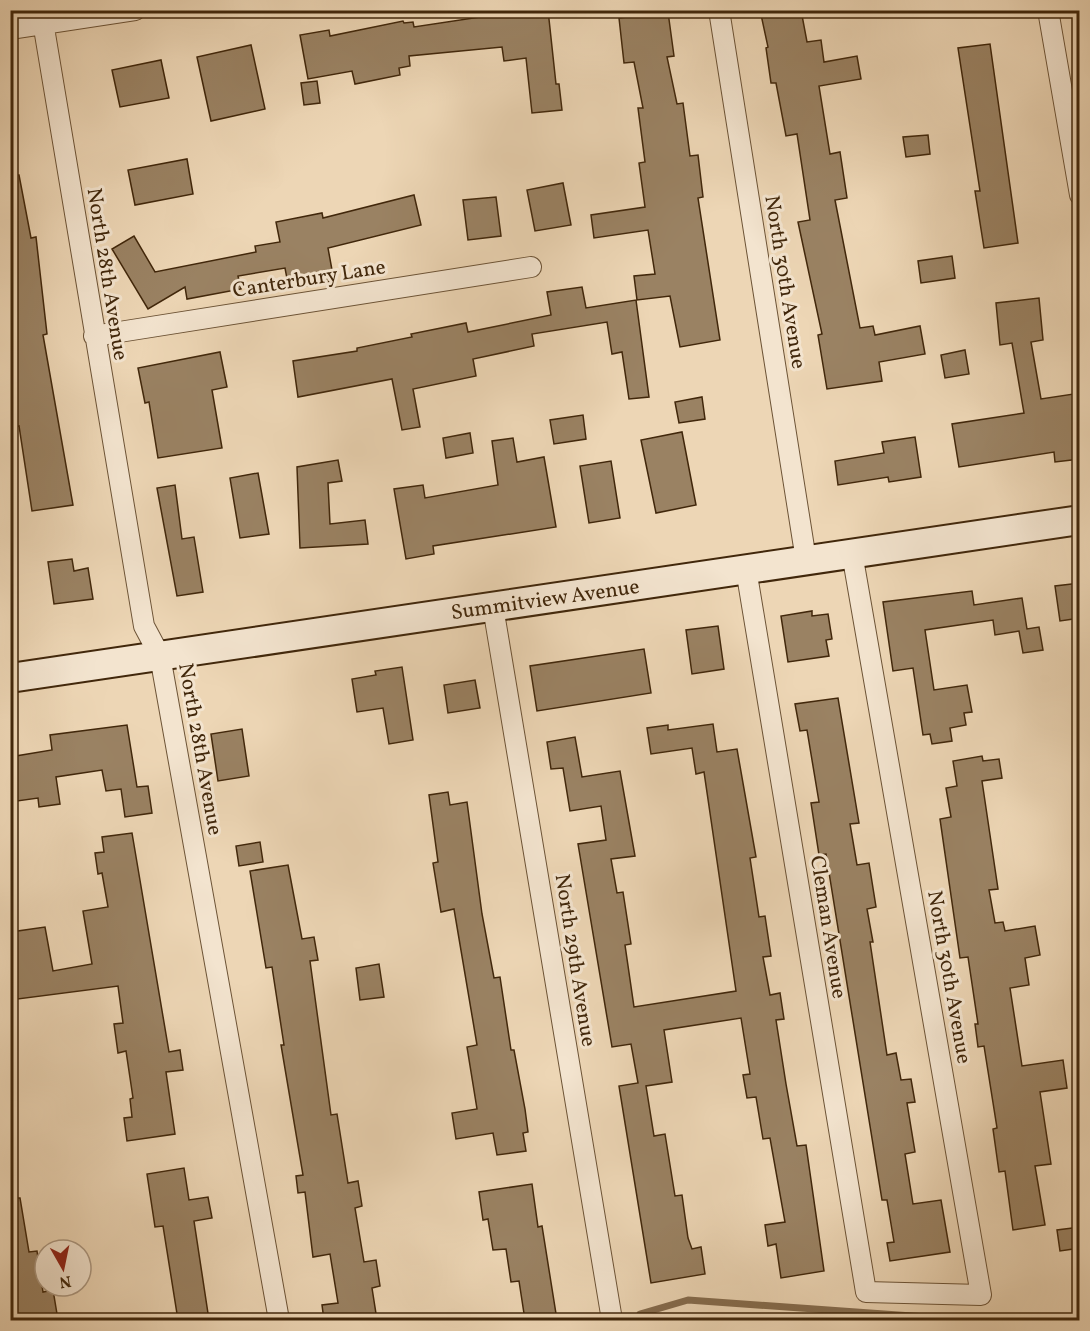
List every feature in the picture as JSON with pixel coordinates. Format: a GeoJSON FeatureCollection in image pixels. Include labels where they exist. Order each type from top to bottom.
{"type":"FeatureCollection","features":[{"type":"Feature","properties":{"kind":"main road","name":"Summitview Avenue"},"geometry":{"type":"LineString","coordinates":[[10,678],[1080,520]]}},
{"type":"Feature","properties":{"kind":"street"},"geometry":{"type":"LineString","coordinates":[[10,29],[42,17],[135,10]]}},
{"type":"Feature","properties":{"kind":"street","name":"North 30th Avenue"},"geometry":{"type":"LineString","coordinates":[[719,10],[806,560]]}},
{"type":"Feature","properties":{"kind":"street"},"geometry":{"type":"LineString","coordinates":[[1048,10],[1080,195]]}},
{"type":"Feature","properties":{"kind":"street","name":"North 28th Avenue"},"geometry":{"type":"LineString","coordinates":[[42,17],[144,626],[160,656],[279,1320]]}},
{"type":"Feature","properties":{"kind":"street","name":"Canterbury Lane"},"geometry":{"type":"LineString","coordinates":[[94,336],[531,267]]}},
{"type":"Feature","properties":{"kind":"street","name":"North 30th Avenue"},"geometry":{"type":"LineString","coordinates":[[852,553],[981,1295],[866,1292]]}},
{"type":"Feature","properties":{"kind":"street","name":"Cleman Avenue"},"geometry":{"type":"LineString","coordinates":[[746,569],[866,1292]]}},
{"type":"Feature","properties":{"kind":"street","name":"North 29th Avenue"},"geometry":{"type":"LineString","coordinates":[[493,607],[612,1320]]}},
{"type":"Feature","properties":{"kind":"building"},"geometry":{"type":"Polygon","coordinates":[[[527,10],[548,10],[556,84],[559,84],[562,110],[532,113],[526,58],[504,61],[502,47],[409,56],[410,66],[399,68],[400,75],[355,84],[352,71],[308,79],[300,35],[329,30],[330,36],[403,21],[404,23],[413,22],[414,27],[527,10]]]}},
{"type":"Feature","properties":{"kind":"building"},"geometry":{"type":"Polygon","coordinates":[[[760,10],[801,10],[807,42],[821,40],[824,62],[857,56],[861,79],[819,86],[830,154],[840,152],[847,198],[835,200],[860,328],[873,326],[875,335],[920,326],[925,354],[879,362],[882,381],[827,389],[818,335],[822,334],[798,222],[810,220],[797,134],[786,136],[776,83],[771,83],[766,48],[768,47],[760,10]]]}},
{"type":"Feature","properties":{"kind":"building"},"geometry":{"type":"Polygon","coordinates":[[[668,12],[674,56],[667,57],[677,104],[683,103],[690,156],[698,155],[703,197],[698,198],[720,340],[680,347],[670,296],[637,300],[634,276],[655,274],[648,230],[594,238],[591,215],[645,207],[639,163],[645,162],[638,108],[643,108],[634,62],[624,63],[619,18],[668,12]]]}},
{"type":"Feature","properties":{"kind":"building"},"geometry":{"type":"Polygon","coordinates":[[[990,44],[1018,243],[984,248],[975,191],[980,191],[958,48],[990,44]]]}},
{"type":"Feature","properties":{"kind":"building"},"geometry":{"type":"Polygon","coordinates":[[[251,45],[265,109],[211,121],[197,57],[251,45]]]}},
{"type":"Feature","properties":{"kind":"building"},"geometry":{"type":"Polygon","coordinates":[[[161,60],[169,98],[120,107],[112,70],[161,60]]]}},
{"type":"Feature","properties":{"kind":"building"},"geometry":{"type":"Polygon","coordinates":[[[317,81],[320,103],[304,105],[301,83],[317,81]]]}},
{"type":"Feature","properties":{"kind":"building"},"geometry":{"type":"Polygon","coordinates":[[[928,135],[930,154],[906,157],[903,137],[928,135]]]}},
{"type":"Feature","properties":{"kind":"building"},"geometry":{"type":"Polygon","coordinates":[[[187,159],[193,194],[135,205],[128,170],[187,159]]]}},
{"type":"Feature","properties":{"kind":"building"},"geometry":{"type":"Polygon","coordinates":[[[10,175],[19,175],[31,238],[36,237],[47,334],[43,335],[73,505],[32,511],[19,426],[10,428],[10,175]]]}},
{"type":"Feature","properties":{"kind":"building"},"geometry":{"type":"Polygon","coordinates":[[[563,183],[571,225],[535,231],[527,190],[563,183]]]}},
{"type":"Feature","properties":{"kind":"building"},"geometry":{"type":"Polygon","coordinates":[[[414,195],[421,225],[328,248],[334,281],[289,289],[285,268],[238,276],[241,289],[187,299],[185,287],[148,309],[112,249],[134,236],[155,272],[256,252],[255,246],[280,242],[276,222],[322,213],[323,218],[414,195]]]}},
{"type":"Feature","properties":{"kind":"building"},"geometry":{"type":"Polygon","coordinates":[[[496,197],[501,236],[468,240],[463,200],[496,197]]]}},
{"type":"Feature","properties":{"kind":"building"},"geometry":{"type":"Polygon","coordinates":[[[952,256],[955,278],[921,283],[918,261],[952,256]]]}},
{"type":"Feature","properties":{"kind":"building"},"geometry":{"type":"Polygon","coordinates":[[[582,287],[586,308],[636,300],[649,397],[629,399],[622,352],[612,354],[607,322],[532,334],[534,346],[473,359],[476,376],[413,389],[420,427],[402,430],[392,379],[298,397],[293,361],[357,351],[357,348],[412,337],[411,334],[466,323],[468,332],[551,315],[547,292],[582,287]]]}},
{"type":"Feature","properties":{"kind":"building"},"geometry":{"type":"Polygon","coordinates":[[[1039,298],[1043,340],[1031,342],[1041,399],[1080,393],[1080,459],[1055,462],[1054,452],[959,467],[952,424],[1024,413],[1012,343],[1000,345],[996,303],[1039,298]]]}},
{"type":"Feature","properties":{"kind":"building"},"geometry":{"type":"Polygon","coordinates":[[[965,350],[969,374],[945,378],[941,355],[965,350]]]}},
{"type":"Feature","properties":{"kind":"building"},"geometry":{"type":"Polygon","coordinates":[[[220,352],[227,387],[212,390],[222,448],[158,458],[149,402],[145,403],[138,368],[220,352]]]}},
{"type":"Feature","properties":{"kind":"building"},"geometry":{"type":"Polygon","coordinates":[[[702,397],[705,419],[679,423],[675,402],[702,397]]]}},
{"type":"Feature","properties":{"kind":"building"},"geometry":{"type":"Polygon","coordinates":[[[583,415],[586,439],[554,444],[550,420],[583,415]]]}},
{"type":"Feature","properties":{"kind":"building"},"geometry":{"type":"Polygon","coordinates":[[[682,432],[696,505],[656,513],[641,440],[682,432]]]}},
{"type":"Feature","properties":{"kind":"building"},"geometry":{"type":"Polygon","coordinates":[[[470,433],[473,453],[446,458],[443,438],[470,433]]]}},
{"type":"Feature","properties":{"kind":"building"},"geometry":{"type":"Polygon","coordinates":[[[915,437],[921,477],[889,482],[888,477],[838,485],[835,461],[884,453],[882,442],[915,437]]]}},
{"type":"Feature","properties":{"kind":"building"},"geometry":{"type":"Polygon","coordinates":[[[513,438],[517,462],[544,457],[556,527],[433,546],[434,554],[406,559],[394,489],[423,485],[425,498],[498,485],[492,441],[513,438]]]}},
{"type":"Feature","properties":{"kind":"building"},"geometry":{"type":"Polygon","coordinates":[[[338,460],[342,481],[328,483],[330,524],[365,520],[368,544],[300,548],[297,467],[338,460]]]}},
{"type":"Feature","properties":{"kind":"building"},"geometry":{"type":"Polygon","coordinates":[[[611,461],[620,518],[589,523],[580,466],[611,461]]]}},
{"type":"Feature","properties":{"kind":"building"},"geometry":{"type":"Polygon","coordinates":[[[258,473],[269,534],[240,538],[230,478],[258,473]]]}},
{"type":"Feature","properties":{"kind":"building"},"geometry":{"type":"Polygon","coordinates":[[[175,485],[182,539],[194,537],[203,592],[177,596],[157,488],[175,485]]]}},
{"type":"Feature","properties":{"kind":"building"},"geometry":{"type":"Polygon","coordinates":[[[72,559],[74,571],[88,568],[93,599],[54,604],[48,562],[72,559]]]}},
{"type":"Feature","properties":{"kind":"building"},"geometry":{"type":"Polygon","coordinates":[[[1080,583],[1080,618],[1060,621],[1055,586],[1080,583]]]}},
{"type":"Feature","properties":{"kind":"building"},"geometry":{"type":"Polygon","coordinates":[[[972,591],[974,605],[1022,598],[1027,629],[1039,627],[1043,650],[1023,653],[1019,631],[995,635],[993,620],[925,630],[934,690],[967,685],[972,712],[964,713],[966,725],[950,728],[952,741],[932,744],[930,734],[923,735],[913,668],[893,671],[883,602],[972,591]]]}},
{"type":"Feature","properties":{"kind":"building"},"geometry":{"type":"Polygon","coordinates":[[[812,611],[812,616],[828,614],[832,639],[826,640],[829,656],[788,662],[781,616],[812,611]]]}},
{"type":"Feature","properties":{"kind":"building"},"geometry":{"type":"Polygon","coordinates":[[[718,626],[724,669],[692,674],[686,630],[718,626]]]}},
{"type":"Feature","properties":{"kind":"building"},"geometry":{"type":"Polygon","coordinates":[[[644,649],[651,693],[537,711],[530,666],[644,649]]]}},
{"type":"Feature","properties":{"kind":"building"},"geometry":{"type":"Polygon","coordinates":[[[402,667],[413,740],[389,744],[383,708],[357,712],[352,679],[376,675],[375,671],[402,667]]]}},
{"type":"Feature","properties":{"kind":"building"},"geometry":{"type":"Polygon","coordinates":[[[475,680],[480,708],[448,713],[444,685],[475,680]]]}},
{"type":"Feature","properties":{"kind":"building"},"geometry":{"type":"Polygon","coordinates":[[[838,698],[859,823],[850,824],[857,865],[869,863],[876,907],[867,909],[887,1055],[896,1053],[901,1080],[911,1079],[915,1102],[907,1103],[915,1152],[905,1154],[913,1204],[941,1200],[950,1252],[890,1261],[887,1243],[894,1242],[887,1200],[882,1200],[826,854],[819,855],[811,803],[819,802],[807,730],[800,731],[795,704],[838,698]]]}},
{"type":"Feature","properties":{"kind":"building"},"geometry":{"type":"Polygon","coordinates":[[[713,724],[717,752],[737,749],[756,857],[750,858],[759,917],[765,916],[771,956],[763,957],[770,995],[780,993],[784,1019],[776,1020],[786,1084],[797,1146],[806,1145],[824,1271],[781,1278],[776,1244],[768,1246],[765,1225],[785,1222],[770,1138],[763,1139],[756,1097],[747,1098],[743,1075],[750,1074],[741,1018],[664,1030],[672,1082],[646,1086],[654,1136],[665,1134],[675,1196],[682,1195],[688,1238],[692,1249],[701,1247],[705,1274],[651,1283],[619,1086],[638,1083],[631,1044],[612,1047],[578,844],[606,840],[601,806],[570,811],[563,768],[551,769],[547,742],[575,737],[582,777],[620,771],[635,856],[611,859],[617,893],[623,892],[631,944],[625,945],[634,1007],[736,991],[704,772],[696,774],[692,748],[651,754],[647,728],[668,725],[668,730],[713,724]]]}},
{"type":"Feature","properties":{"kind":"building"},"geometry":{"type":"Polygon","coordinates":[[[127,725],[137,787],[148,786],[152,813],[125,817],[121,789],[106,791],[102,770],[56,777],[60,804],[39,807],[38,798],[10,802],[10,757],[52,750],[50,735],[127,725]]]}},
{"type":"Feature","properties":{"kind":"building"},"geometry":{"type":"Polygon","coordinates":[[[242,729],[249,776],[218,781],[211,734],[242,729]]]}},
{"type":"Feature","properties":{"kind":"building"},"geometry":{"type":"Polygon","coordinates":[[[982,756],[983,761],[999,759],[1002,778],[982,781],[998,889],[989,890],[995,923],[1003,922],[1005,931],[1035,926],[1040,955],[1025,958],[1029,985],[1010,988],[1022,1066],[1063,1060],[1067,1088],[1040,1092],[1051,1164],[1035,1166],[1045,1225],[1013,1230],[1005,1171],[999,1172],[993,1129],[997,1128],[984,1046],[978,1047],[975,1024],[978,1024],[968,957],[960,958],[940,819],[951,817],[946,788],[957,786],[953,761],[982,756]]]}},
{"type":"Feature","properties":{"kind":"building"},"geometry":{"type":"Polygon","coordinates":[[[448,792],[450,805],[467,802],[482,914],[494,978],[500,977],[511,1050],[514,1050],[525,1109],[528,1132],[523,1133],[526,1151],[497,1155],[493,1133],[456,1139],[452,1113],[477,1109],[467,1047],[477,1045],[454,909],[441,912],[433,863],[438,862],[429,795],[448,792]]]}},
{"type":"Feature","properties":{"kind":"building"},"geometry":{"type":"Polygon","coordinates":[[[132,833],[169,1052],[180,1050],[183,1070],[166,1072],[175,1134],[127,1141],[124,1118],[132,1117],[130,1099],[133,1098],[126,1051],[118,1053],[114,1024],[123,1023],[118,986],[10,1000],[10,950],[14,950],[11,932],[45,927],[53,971],[92,964],[83,911],[108,907],[102,873],[98,874],[95,853],[104,852],[102,837],[132,833]]]}},
{"type":"Feature","properties":{"kind":"building"},"geometry":{"type":"Polygon","coordinates":[[[260,842],[263,862],[239,866],[236,846],[260,842]]]}},
{"type":"Feature","properties":{"kind":"building"},"geometry":{"type":"Polygon","coordinates":[[[288,865],[302,939],[314,937],[318,960],[310,961],[331,1115],[337,1114],[348,1183],[358,1181],[362,1206],[355,1208],[364,1262],[376,1260],[380,1286],[372,1288],[377,1320],[324,1320],[322,1305],[338,1303],[330,1254],[313,1257],[305,1192],[298,1193],[296,1176],[303,1175],[281,1045],[284,1045],[272,967],[266,968],[250,871],[288,865]]]}},
{"type":"Feature","properties":{"kind":"building"},"geometry":{"type":"Polygon","coordinates":[[[379,964],[384,997],[360,1000],[356,968],[379,964]]]}},
{"type":"Feature","properties":{"kind":"building"},"geometry":{"type":"Polygon","coordinates":[[[184,1168],[189,1200],[208,1197],[212,1218],[194,1221],[209,1320],[178,1320],[163,1226],[155,1227],[147,1174],[184,1168]]]}},
{"type":"Feature","properties":{"kind":"building"},"geometry":{"type":"Polygon","coordinates":[[[532,1184],[538,1227],[542,1226],[557,1320],[525,1320],[519,1281],[511,1282],[506,1249],[493,1250],[488,1219],[483,1220],[479,1192],[532,1184]]]}},
{"type":"Feature","properties":{"kind":"building"},"geometry":{"type":"Polygon","coordinates":[[[10,1198],[20,1198],[29,1252],[33,1252],[33,1298],[54,1298],[58,1320],[10,1320],[10,1198]]]}},
{"type":"Feature","properties":{"kind":"building"},"geometry":{"type":"Polygon","coordinates":[[[1080,1227],[1080,1248],[1060,1251],[1057,1230],[1080,1227]]]}},
{"type":"Feature","properties":{"kind":"waterway"},"geometry":{"type":"LineString","coordinates":[[640,1314],[688,1300],[968,1320]]}}]}
